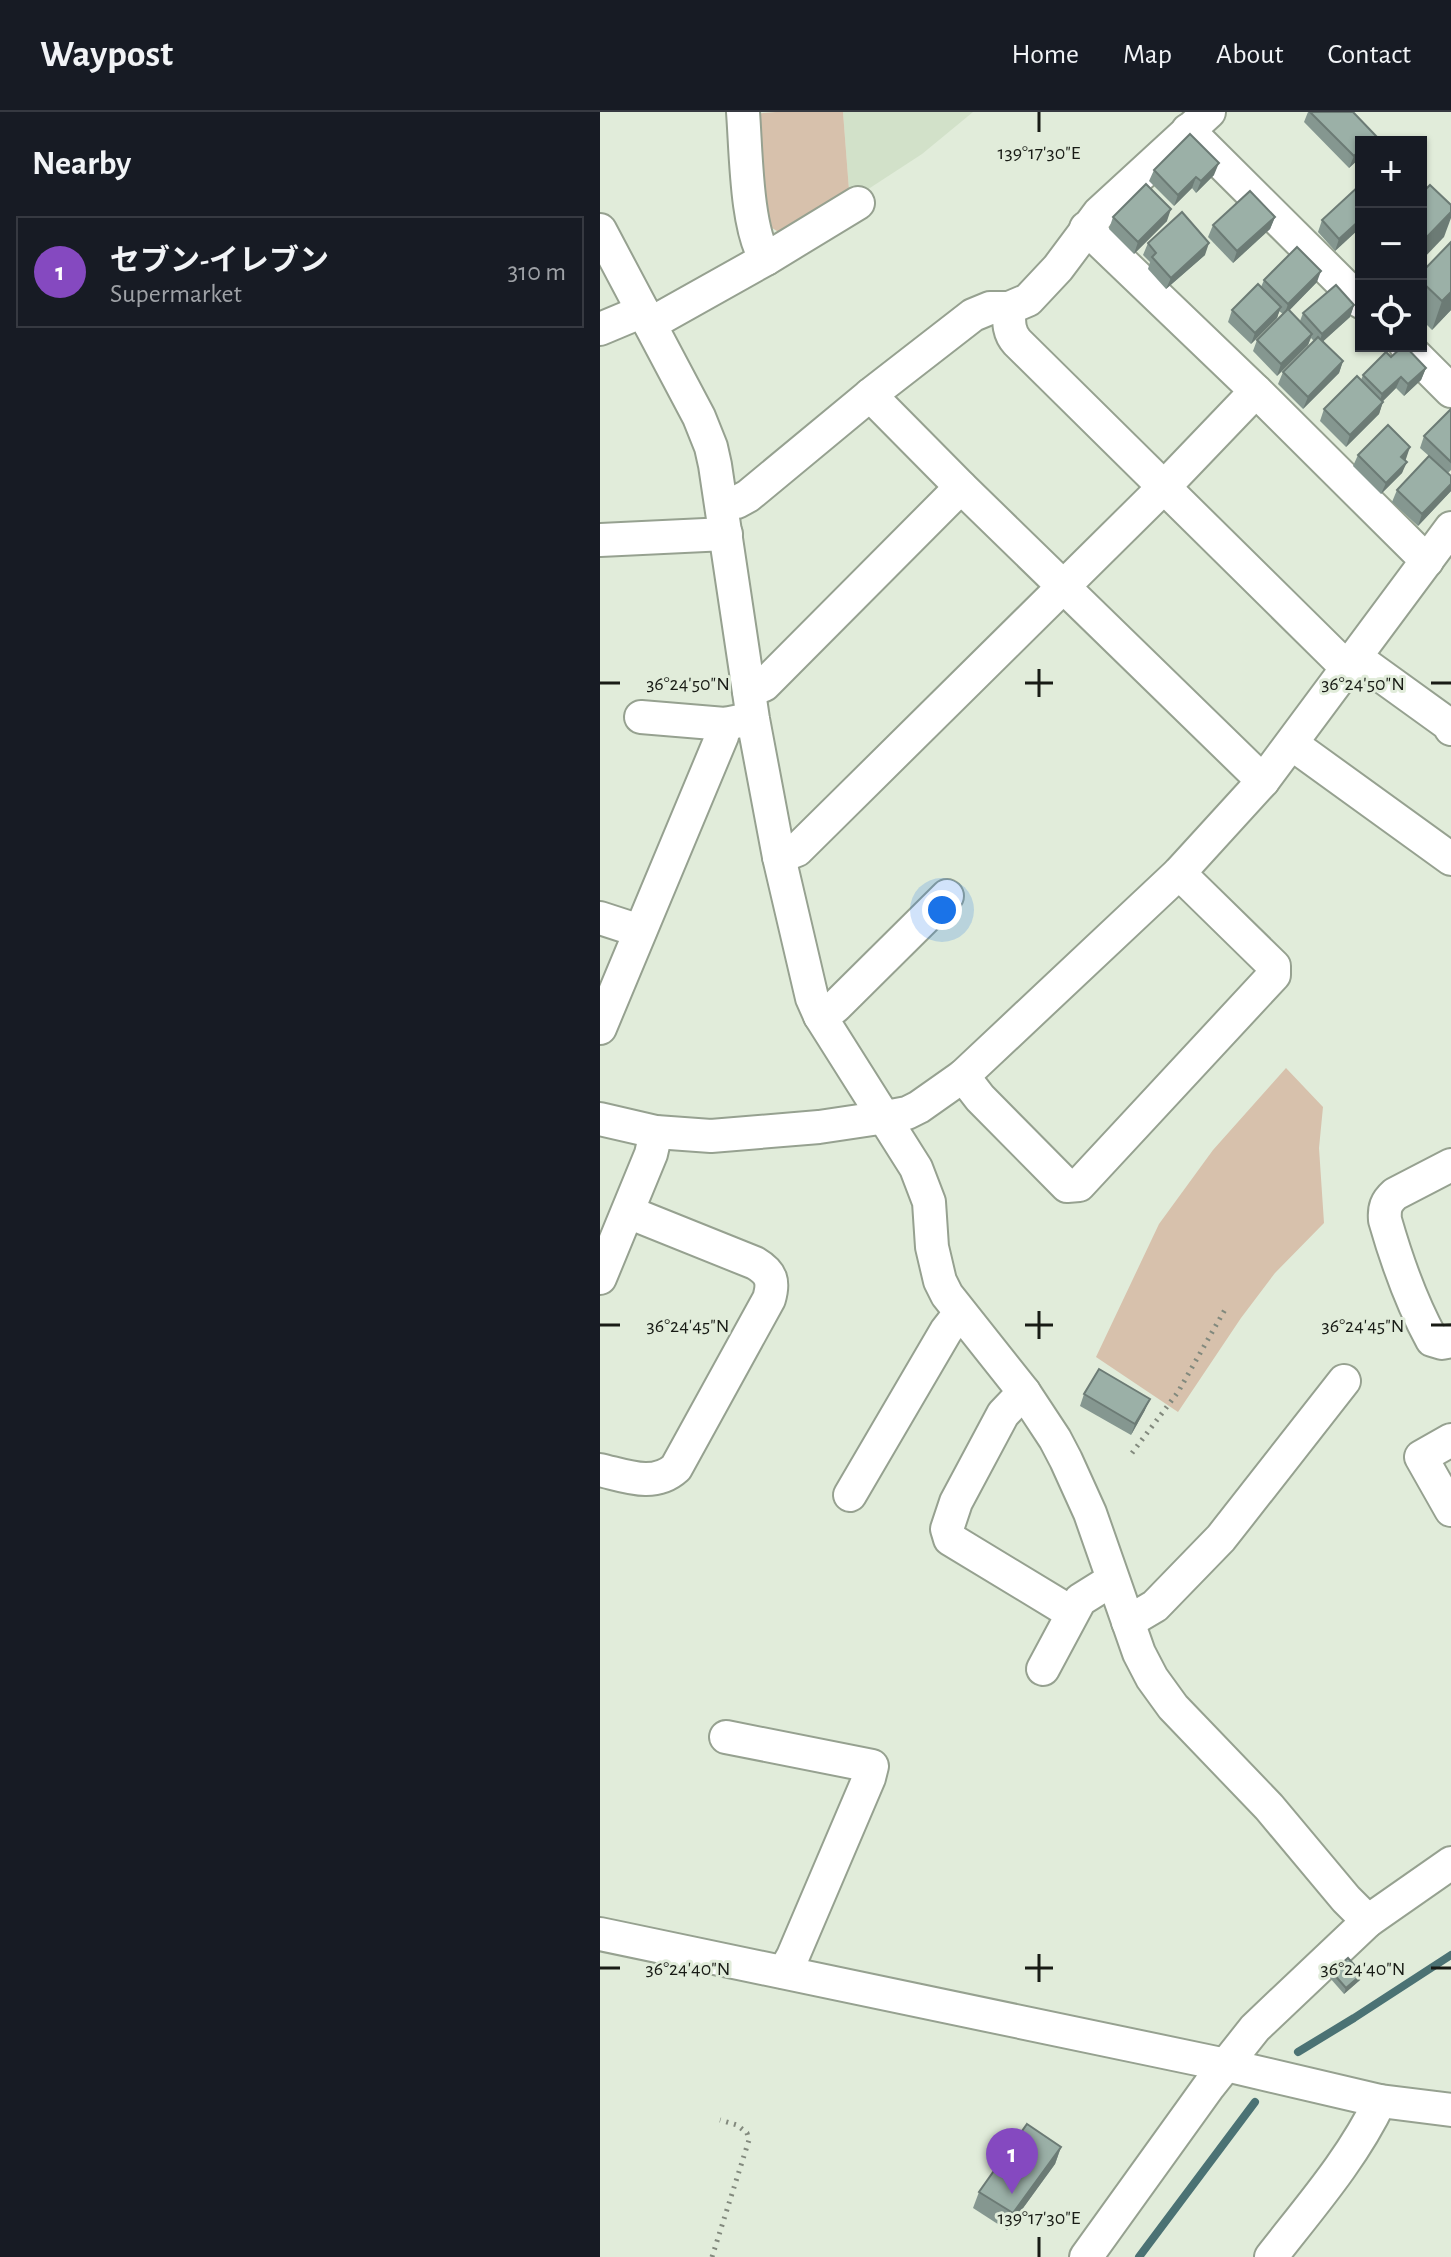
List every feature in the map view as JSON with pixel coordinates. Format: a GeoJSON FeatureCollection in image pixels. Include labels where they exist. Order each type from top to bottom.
{"type":"FeatureCollection","features":[{"type":"Feature","properties":{"kind":"street"},"geometry":{"type":"LineString","coordinates":[[743,112],[753,228],[766,259]]}},
{"type":"Feature","properties":{"kind":"street"},"geometry":{"type":"LineString","coordinates":[[722,502],[737,502],[748,496],[973,315],[990,308],[1009,308],[1028,300],[1058,268],[1099,213],[1198,121],[1355,295]]}},
{"type":"Feature","properties":{"kind":"street"},"geometry":{"type":"LineString","coordinates":[[600,329],[646,318],[766,259],[858,203]]}},
{"type":"Feature","properties":{"kind":"street"},"geometry":{"type":"LineString","coordinates":[[1086,228],[1427,561]]}},
{"type":"Feature","properties":{"kind":"street"},"geometry":{"type":"LineString","coordinates":[[600,230],[705,433],[722,502],[742,712],[812,998],[820,1016],[916,1168],[929,1202],[932,1247],[940,1281],[960,1313],[1024,1392],[1055,1439],[1090,1513],[1139,1653],[1152,1678],[1173,1707],[1269,1807],[1368,1921]]}},
{"type":"Feature","properties":{"kind":"street"},"geometry":{"type":"LineString","coordinates":[[1009,308],[1011,335],[1017,342],[1337,658],[1369,667],[1451,729]]}},
{"type":"Feature","properties":{"kind":"street"},"geometry":{"type":"LineString","coordinates":[[1412,352],[1451,391]]}},
{"type":"Feature","properties":{"kind":"street"},"geometry":{"type":"LineString","coordinates":[[779,857],[797,850],[1165,486],[1256,391]]}},
{"type":"Feature","properties":{"kind":"street"},"geometry":{"type":"LineString","coordinates":[[870,395],[1263,781]]}},
{"type":"Feature","properties":{"kind":"street"},"geometry":{"type":"LineString","coordinates":[[603,1011],[722,736],[764,685],[961,487]]}},
{"type":"Feature","properties":{"kind":"street"},"geometry":{"type":"LineString","coordinates":[[600,1119],[656,1132],[711,1136],[819,1127],[907,1113],[963,1076],[1179,873],[1263,781],[1451,528]]}},
{"type":"Feature","properties":{"kind":"street"},"geometry":{"type":"LineString","coordinates":[[600,540],[726,534]]}},
{"type":"Feature","properties":{"kind":"street"},"geometry":{"type":"LineString","coordinates":[[641,717],[742,712]]}},
{"type":"Feature","properties":{"kind":"street"},"geometry":{"type":"LineString","coordinates":[[1292,744],[1451,859]]}},
{"type":"Feature","properties":{"kind":"street"},"geometry":{"type":"LineString","coordinates":[[963,1076],[980,1098],[1067,1186],[1079,1185],[1274,975],[1274,966],[1179,873]]}},
{"type":"Feature","properties":{"kind":"street"},"geometry":{"type":"LineString","coordinates":[[820,1016],[835,1007],[947,896]]}},
{"type":"Feature","properties":{"kind":"street"},"geometry":{"type":"LineString","coordinates":[[600,918],[640,931]]}},
{"type":"Feature","properties":{"kind":"street"},"geometry":{"type":"LineString","coordinates":[[600,1278],[651,1154],[656,1132]]}},
{"type":"Feature","properties":{"kind":"street"},"geometry":{"type":"LineString","coordinates":[[1451,1165],[1395,1194],[1384,1210],[1402,1277],[1425,1328],[1432,1340],[1442,1343],[1451,1341]]}},
{"type":"Feature","properties":{"kind":"street"},"geometry":{"type":"LineString","coordinates":[[600,1470],[638,1479],[654,1479],[667,1477],[676,1468],[773,1287],[772,1277],[755,1263],[628,1212]]}},
{"type":"Feature","properties":{"kind":"street"},"geometry":{"type":"LineString","coordinates":[[850,1495],[946,1331],[960,1313]]}},
{"type":"Feature","properties":{"kind":"street"},"geometry":{"type":"LineString","coordinates":[[1128,1622],[1155,1606],[1221,1538],[1344,1381]]}},
{"type":"Feature","properties":{"kind":"street"},"geometry":{"type":"LineString","coordinates":[[1024,1392],[1003,1414],[956,1502],[947,1529],[950,1539],[1072,1613]]}},
{"type":"Feature","properties":{"kind":"street"},"geometry":{"type":"LineString","coordinates":[[1451,1440],[1421,1457],[1451,1510]]}},
{"type":"Feature","properties":{"kind":"street"},"geometry":{"type":"LineString","coordinates":[[1043,1669],[1080,1600],[1112,1580]]}},
{"type":"Feature","properties":{"kind":"street"},"geometry":{"type":"LineString","coordinates":[[726,1737],[872,1766],[784,1972]]}},
{"type":"Feature","properties":{"kind":"street"},"geometry":{"type":"LineString","coordinates":[[1086,2257],[1255,2028],[1368,1921],[1451,1863]]}},
{"type":"Feature","properties":{"kind":"street"},"geometry":{"type":"LineString","coordinates":[[600,1934],[1226,2065],[1380,2101],[1451,2110]]}},
{"type":"Feature","properties":{"kind":"street"},"geometry":{"type":"LineString","coordinates":[[1271,2257],[1333,2177],[1367,2127],[1380,2101]]}},
{"type":"Feature","properties":{"kind":"path"},"geometry":{"type":"LineString","coordinates":[[1132,1453],[1178,1392],[1227,1306]]}},
{"type":"Feature","properties":{"kind":"path"},"geometry":{"type":"LineString","coordinates":[[712,2257],[749,2140],[747,2133],[737,2125],[720,2120]]}},
{"type":"Feature","properties":{"kind":"shaded area"},"geometry":{"type":"Polygon","coordinates":[[[843,112],[973,112],[922,154],[853,199],[849,190],[843,112]]]}},
{"type":"Feature","properties":{"kind":"shaded area"},"geometry":{"type":"Polygon","coordinates":[[[843,112],[849,190],[853,199],[785,236],[761,221],[751,114],[843,112]]]}},
{"type":"Feature","properties":{"kind":"shaded area"},"geometry":{"type":"Polygon","coordinates":[[[1286,1068],[1323,1107],[1319,1148],[1324,1223],[1275,1273],[1178,1412],[1096,1357],[1159,1224],[1213,1150],[1286,1068]]]}},
{"type":"Feature","properties":{"kind":"building"},"geometry":{"type":"Polygon","coordinates":[[[1310,112],[1353,112],[1376,136],[1355,136],[1354,156],[1310,112]]]}},
{"type":"Feature","properties":{"kind":"building"},"geometry":{"type":"Polygon","coordinates":[[[1190,134],[1219,163],[1201,181],[1196,177],[1178,195],[1154,170],[1190,134]]]}},
{"type":"Feature","properties":{"kind":"building"},"geometry":{"type":"Polygon","coordinates":[[[1146,184],[1171,209],[1138,242],[1113,217],[1146,184]]]}},
{"type":"Feature","properties":{"kind":"building"},"geometry":{"type":"Polygon","coordinates":[[[1430,185],[1451,205],[1451,212],[1427,237],[1427,208],[1427,188],[1430,185]]]}},
{"type":"Feature","properties":{"kind":"building"},"geometry":{"type":"Polygon","coordinates":[[[1355,190],[1355,224],[1339,239],[1322,220],[1355,190]]]}},
{"type":"Feature","properties":{"kind":"building"},"geometry":{"type":"Polygon","coordinates":[[[1250,191],[1275,217],[1237,251],[1213,225],[1250,191]]]}},
{"type":"Feature","properties":{"kind":"building"},"geometry":{"type":"Polygon","coordinates":[[[1182,212],[1209,243],[1171,278],[1152,257],[1156,253],[1148,243],[1182,212]]]}},
{"type":"Feature","properties":{"kind":"building"},"geometry":{"type":"Polygon","coordinates":[[[1451,242],[1451,292],[1442,301],[1427,287],[1427,267],[1451,242]]]}},
{"type":"Feature","properties":{"kind":"building"},"geometry":{"type":"Polygon","coordinates":[[[1297,247],[1321,271],[1288,304],[1264,280],[1297,247]]]}},
{"type":"Feature","properties":{"kind":"building"},"geometry":{"type":"Polygon","coordinates":[[[1258,284],[1281,307],[1255,333],[1232,310],[1258,284]]]}},
{"type":"Feature","properties":{"kind":"building"},"geometry":{"type":"Polygon","coordinates":[[[1336,285],[1354,305],[1322,334],[1303,313],[1336,285]]]}},
{"type":"Feature","properties":{"kind":"building"},"geometry":{"type":"Polygon","coordinates":[[[1288,309],[1312,334],[1281,364],[1257,340],[1288,309]]]}},
{"type":"Feature","properties":{"kind":"building"},"geometry":{"type":"Polygon","coordinates":[[[1318,337],[1343,361],[1308,397],[1283,372],[1318,337]]]}},
{"type":"Feature","properties":{"kind":"building"},"geometry":{"type":"Polygon","coordinates":[[[1386,352],[1391,357],[1396,352],[1411,352],[1426,368],[1408,384],[1401,377],[1382,394],[1363,375],[1386,352]]]}},
{"type":"Feature","properties":{"kind":"building"},"geometry":{"type":"Polygon","coordinates":[[[1357,376],[1383,402],[1350,435],[1324,409],[1357,376]]]}},
{"type":"Feature","properties":{"kind":"building"},"geometry":{"type":"Polygon","coordinates":[[[1451,409],[1451,462],[1424,436],[1451,409]]]}},
{"type":"Feature","properties":{"kind":"building"},"geometry":{"type":"Polygon","coordinates":[[[1388,425],[1410,447],[1401,457],[1407,462],[1386,483],[1358,455],[1388,425]]]}},
{"type":"Feature","properties":{"kind":"building"},"geometry":{"type":"Polygon","coordinates":[[[1429,456],[1451,476],[1451,484],[1422,514],[1397,490],[1429,456]]]}},
{"type":"Feature","properties":{"kind":"building"},"geometry":{"type":"Polygon","coordinates":[[[1099,1369],[1150,1399],[1135,1424],[1084,1394],[1099,1369]]]}},
{"type":"Feature","properties":{"kind":"building"},"geometry":{"type":"Polygon","coordinates":[[[1348,1958],[1362,1974],[1346,1988],[1332,1972],[1348,1958]]]}},
{"type":"Feature","properties":{"kind":"building"},"geometry":{"type":"Polygon","coordinates":[[[1027,2124],[1061,2147],[1013,2213],[979,2192],[1027,2124]]]}},
{"type":"Feature","properties":{"kind":"waterway"},"geometry":{"type":"LineString","coordinates":[[1298,2052],[1451,1955]]}},
{"type":"Feature","properties":{"kind":"waterway"},"geometry":{"type":"LineString","coordinates":[[1139,2257],[1255,2102]]}},
{"type":"Feature","properties":{"kind":"place","name":"セブン-イレブン"},"geometry":{"type":"Point","coordinates":[1012,2194]}}]}
